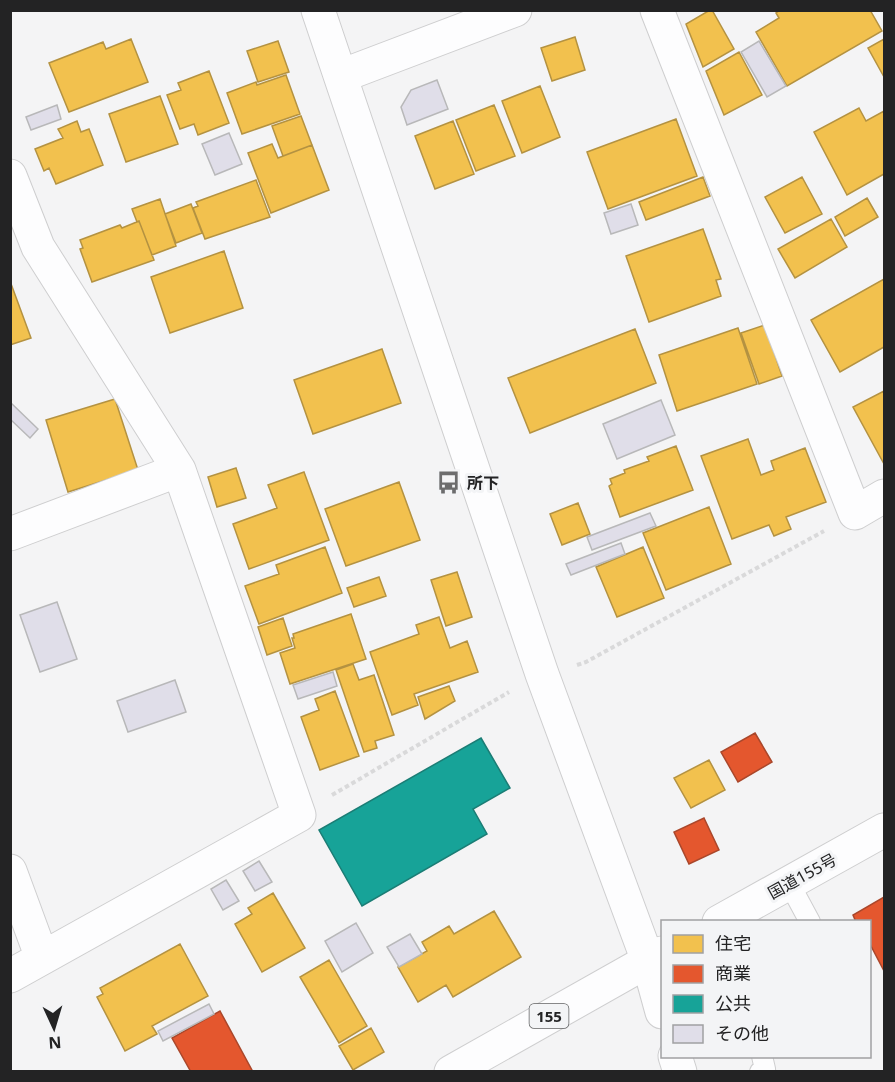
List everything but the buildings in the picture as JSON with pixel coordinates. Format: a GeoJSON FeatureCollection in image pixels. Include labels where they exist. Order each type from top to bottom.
{"type":"FeatureCollection","features":[{"type":"Feature","properties":{"kind":"main road"},"geometry":{"type":"LineString","coordinates":[[318,10],[542,674],[655,957],[661,998]]}},
{"type":"Feature","properties":{"kind":"main road"},"geometry":{"type":"LineString","coordinates":[[341,76],[515,10]]}},
{"type":"Feature","properties":{"kind":"main road"},"geometry":{"type":"LineString","coordinates":[[657,10],[855,513],[885,496]]}},
{"type":"Feature","properties":{"kind":"main road"},"geometry":{"type":"LineString","coordinates":[[10,176],[38,247],[179,470],[299,815],[10,976]]}},
{"type":"Feature","properties":{"kind":"main road"},"geometry":{"type":"LineString","coordinates":[[10,534],[179,470]]}},
{"type":"Feature","properties":{"kind":"main road","name":"国道155号"},"geometry":{"type":"LineString","coordinates":[[721,920],[885,830]]}},
{"type":"Feature","properties":{"kind":"main road"},"geometry":{"type":"LineString","coordinates":[[10,870],[42,958]]}},
{"type":"Feature","properties":{"kind":"main road","name":"155"},"geometry":{"type":"LineString","coordinates":[[451,1071],[655,957]]}},
{"type":"Feature","properties":{"kind":"lane"},"geometry":{"type":"LineString","coordinates":[[789,883],[809,920]]}},
{"type":"Feature","properties":{"kind":"lane"},"geometry":{"type":"LineString","coordinates":[[760,1071],[765,1069],[762,1058]]}},
{"type":"Feature","properties":{"kind":"place","name":"所下"},"geometry":{"type":"Point","coordinates":[449,483]}}]}
